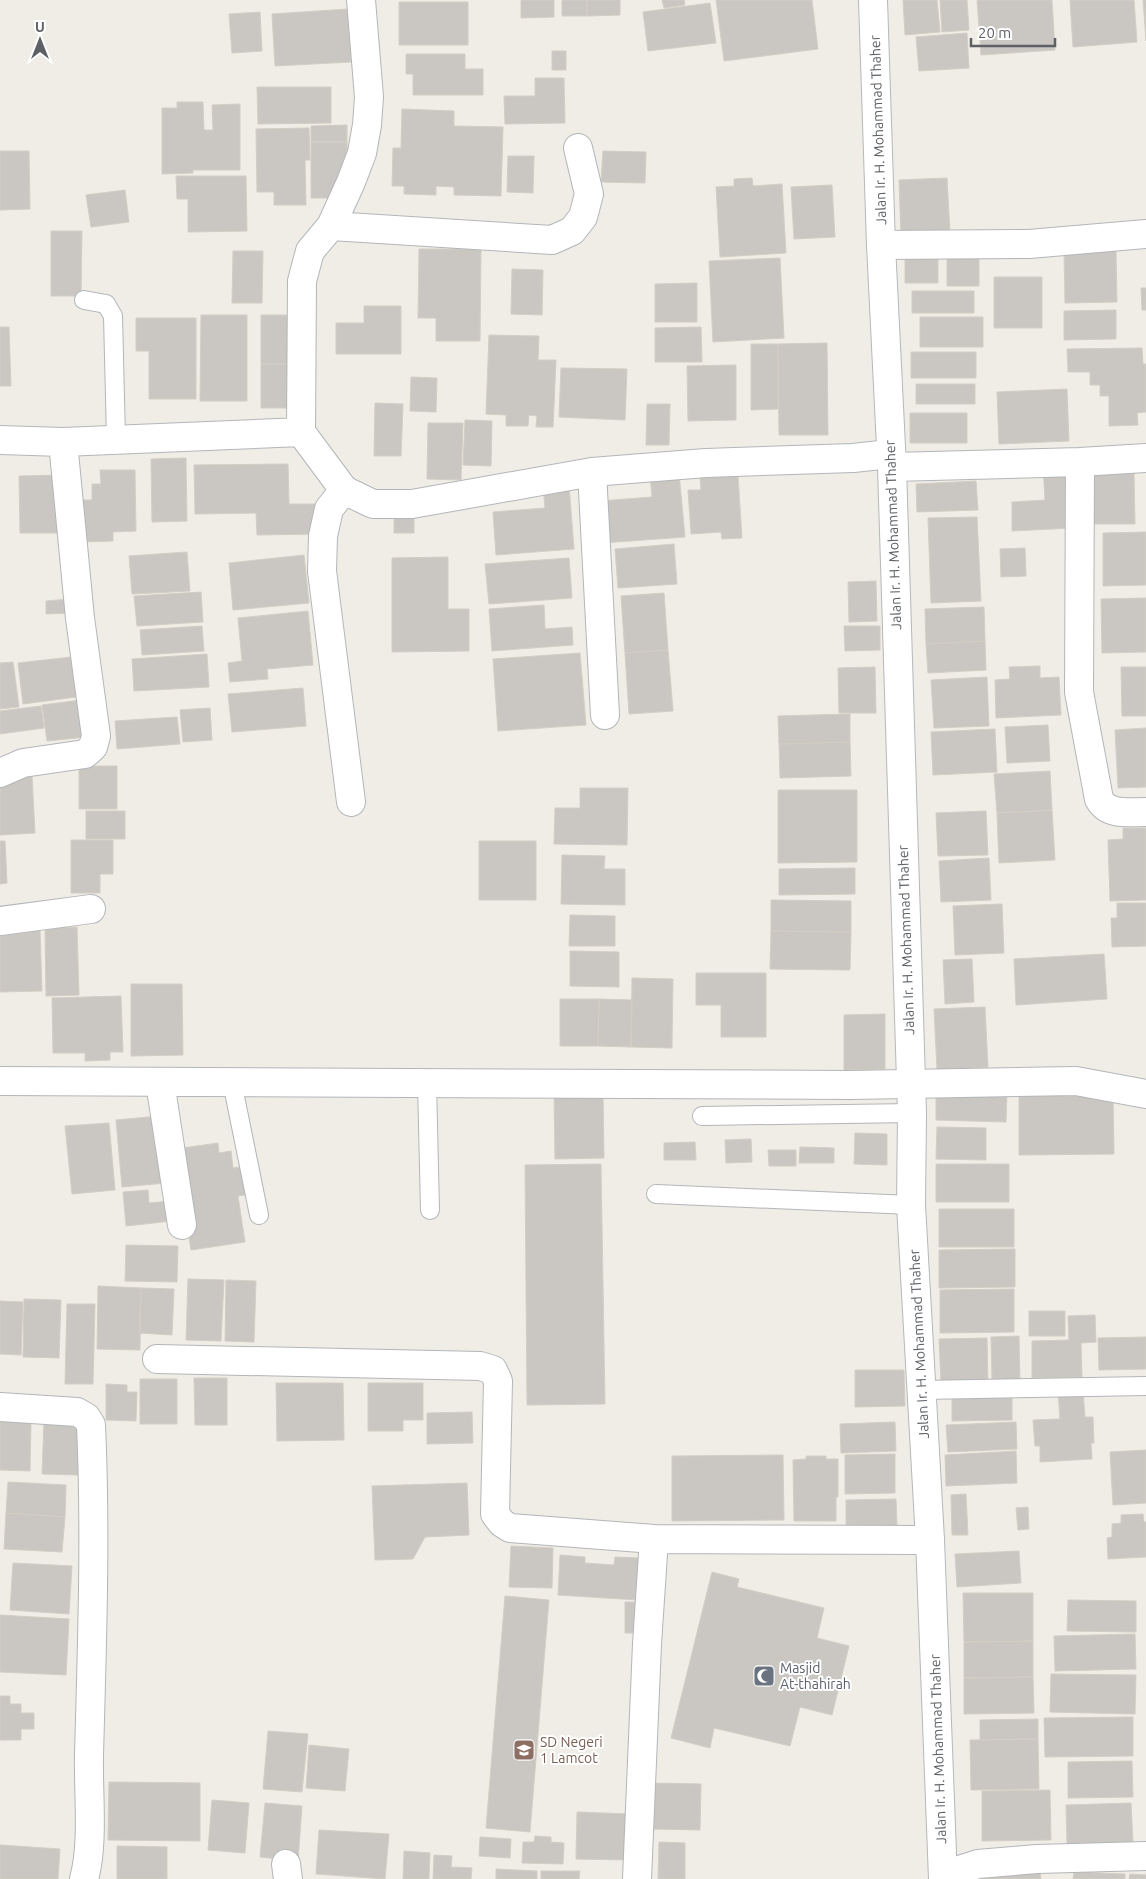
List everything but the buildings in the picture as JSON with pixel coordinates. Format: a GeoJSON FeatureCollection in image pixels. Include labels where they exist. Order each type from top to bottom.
{"type":"FeatureCollection","features":[{"type":"Feature","properties":{"kind":"street"},"geometry":{"type":"LineString","coordinates":[[361,0],[369,97],[362,153],[331,226],[310,251],[302,281],[301,432],[344,490],[373,504],[412,504],[592,472],[706,464],[853,458],[1080,462],[1146,458]]}},
{"type":"Feature","properties":{"kind":"street","name":"Jalan Ir. H. Mohammad Thaher"},"geometry":{"type":"LineString","coordinates":[[874,0],[912,1113],[911,1205],[930,1540],[944,1879]]}},
{"type":"Feature","properties":{"kind":"street"},"geometry":{"type":"LineString","coordinates":[[331,226],[552,240],[572,231],[583,217],[589,194],[578,148]]}},
{"type":"Feature","properties":{"kind":"street"},"geometry":{"type":"LineString","coordinates":[[881,245],[1029,244],[1146,234]]}},
{"type":"Feature","properties":{"kind":"street"},"geometry":{"type":"LineString","coordinates":[[0,440],[63,442],[301,432]]}},
{"type":"Feature","properties":{"kind":"street"},"geometry":{"type":"LineString","coordinates":[[0,773],[22,763],[85,754],[93,747],[96,736],[80,618],[63,442]]}},
{"type":"Feature","properties":{"kind":"street"},"geometry":{"type":"LineString","coordinates":[[1080,462],[1079,692],[1099,799],[1102,805],[1112,811],[1146,812]]}},
{"type":"Feature","properties":{"kind":"street"},"geometry":{"type":"LineString","coordinates":[[592,472],[605,715]]}},
{"type":"Feature","properties":{"kind":"street"},"geometry":{"type":"LineString","coordinates":[[344,490],[329,509],[323,536],[322,571],[351,802]]}},
{"type":"Feature","properties":{"kind":"street"},"geometry":{"type":"LineString","coordinates":[[0,921],[91,909]]}},
{"type":"Feature","properties":{"kind":"street"},"geometry":{"type":"LineString","coordinates":[[0,1081],[850,1085],[1076,1081],[1146,1094]]}},
{"type":"Feature","properties":{"kind":"street"},"geometry":{"type":"LineString","coordinates":[[160,1082],[182,1225]]}},
{"type":"Feature","properties":{"kind":"street"},"geometry":{"type":"LineString","coordinates":[[157,1359],[480,1366],[493,1370],[498,1381],[495,1514],[502,1523],[510,1528],[654,1539],[930,1540]]}},
{"type":"Feature","properties":{"kind":"street"},"geometry":{"type":"LineString","coordinates":[[0,1407],[77,1412],[86,1416],[91,1425],[94,1561],[89,1839],[87,1869],[84,1879]]}},
{"type":"Feature","properties":{"kind":"street"},"geometry":{"type":"LineString","coordinates":[[637,1879],[647,1644],[654,1539]]}},
{"type":"Feature","properties":{"kind":"street"},"geometry":{"type":"LineString","coordinates":[[944,1879],[959,1870],[978,1864],[1058,1869],[1146,1856]]}},
{"type":"Feature","properties":{"kind":"lane"},"geometry":{"type":"LineString","coordinates":[[84,300],[106,304],[114,316],[116,439]]}},
{"type":"Feature","properties":{"kind":"lane"},"geometry":{"type":"LineString","coordinates":[[232,1082],[259,1215]]}},
{"type":"Feature","properties":{"kind":"lane"},"geometry":{"type":"LineString","coordinates":[[427,1083],[430,1210]]}},
{"type":"Feature","properties":{"kind":"lane"},"geometry":{"type":"LineString","coordinates":[[702,1116],[912,1113]]}},
{"type":"Feature","properties":{"kind":"lane"},"geometry":{"type":"LineString","coordinates":[[656,1194],[911,1205]]}},
{"type":"Feature","properties":{"kind":"lane"},"geometry":{"type":"LineString","coordinates":[[922,1390],[1146,1386]]}},
{"type":"Feature","properties":{"kind":"place","name":"Masjid At-thahirah"},"geometry":{"type":"Point","coordinates":[764,1676]}},
{"type":"Feature","properties":{"kind":"place","name":"SD Negeri 1 Lamcot"},"geometry":{"type":"Point","coordinates":[524,1750]}}]}
